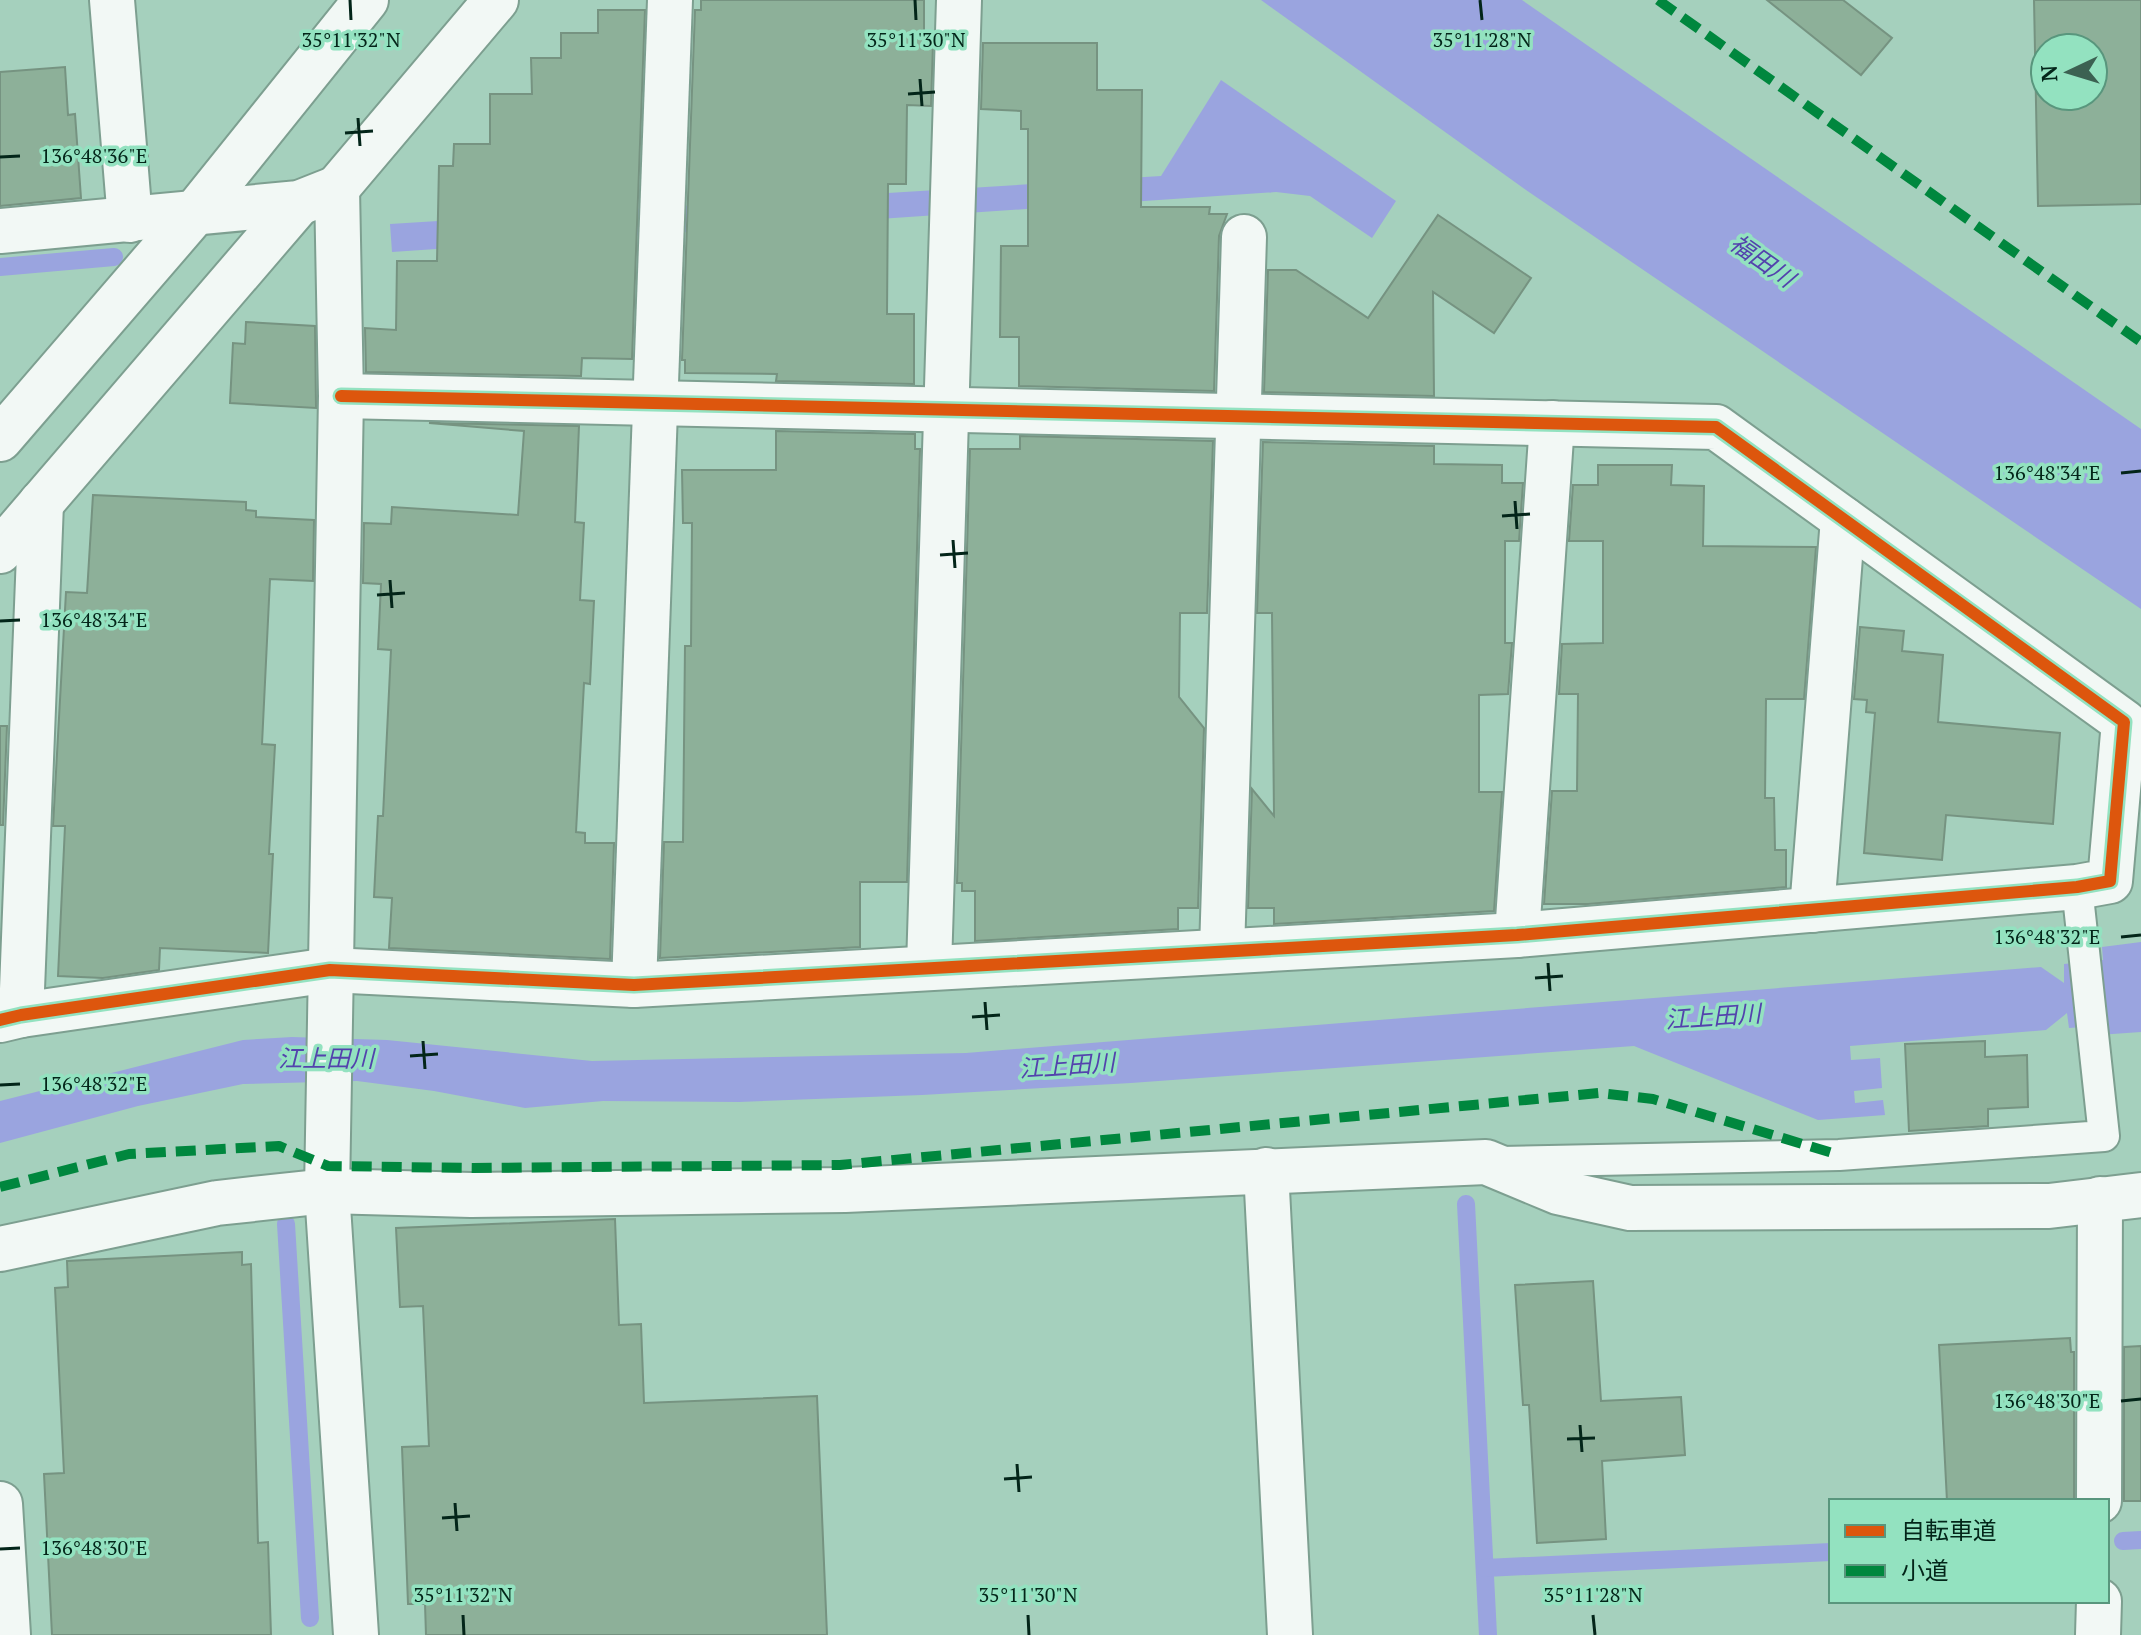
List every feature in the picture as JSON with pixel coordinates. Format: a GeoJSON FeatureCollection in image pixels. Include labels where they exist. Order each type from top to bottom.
{"type":"FeatureCollection","features":[{"type":"Feature","properties":{"kind":"street"},"geometry":{"type":"LineString","coordinates":[[112,0],[130,220]]}},
{"type":"Feature","properties":{"kind":"street"},"geometry":{"type":"LineString","coordinates":[[0,439],[194,214],[366,0]]}},
{"type":"Feature","properties":{"kind":"street"},"geometry":{"type":"LineString","coordinates":[[0,551],[496,0]]}},
{"type":"Feature","properties":{"kind":"street"},"geometry":{"type":"LineString","coordinates":[[634,985],[670,0]]}},
{"type":"Feature","properties":{"kind":"street"},"geometry":{"type":"LineString","coordinates":[[929,967],[959,0]]}},
{"type":"Feature","properties":{"kind":"street"},"geometry":{"type":"LineString","coordinates":[[0,231],[194,214],[318,195]]}},
{"type":"Feature","properties":{"kind":"street"},"geometry":{"type":"LineString","coordinates":[[318,195],[341,396],[327,1191],[356,1635]]}},
{"type":"Feature","properties":{"kind":"street"},"geometry":{"type":"LineString","coordinates":[[1222,951],[1244,237]]}},
{"type":"Feature","properties":{"kind":"street"},"geometry":{"type":"LineString","coordinates":[[41,503],[10,1018],[330,970],[634,985],[1517,935],[2077,887],[2110,881],[2124,722],[1716,427],[341,396]]}},
{"type":"Feature","properties":{"kind":"street"},"geometry":{"type":"LineString","coordinates":[[1517,935],[1552,423]]}},
{"type":"Feature","properties":{"kind":"street"},"geometry":{"type":"LineString","coordinates":[[1812,910],[1843,519]]}},
{"type":"Feature","properties":{"kind":"street"},"geometry":{"type":"LineString","coordinates":[[0,1249],[217,1203],[327,1191],[471,1195],[845,1190],[1486,1162],[1558,1192],[1630,1208],[2049,1206],[2121,1197],[2099,1499]]}},
{"type":"Feature","properties":{"kind":"street"},"geometry":{"type":"LineString","coordinates":[[1266,1170],[1290,1635]]}},
{"type":"Feature","properties":{"kind":"street"},"geometry":{"type":"LineString","coordinates":[[0,1504],[8,1635]]}},
{"type":"Feature","properties":{"kind":"street"},"geometry":{"type":"LineString","coordinates":[[2098,1635],[2099,1603]]}},
{"type":"Feature","properties":{"kind":"lane"},"geometry":{"type":"LineString","coordinates":[[1486,1162],[1839,1155],[2104,1136],[2077,887]]}},
{"type":"Feature","properties":{"kind":"water","name":"福田川"},"geometry":{"type":"Polygon","coordinates":[[[1261,0],[1522,0],[2141,429],[2141,609],[1526,190],[1261,0]]]}},
{"type":"Feature","properties":{"kind":"water"},"geometry":{"type":"Polygon","coordinates":[[[1221,80],[1396,201],[1372,238],[1310,196],[1276,192],[392,252],[390,224],[1161,176],[1221,80]]]}},
{"type":"Feature","properties":{"kind":"water","name":"江上田川"},"geometry":{"type":"Polygon","coordinates":[[[2141,942],[2141,1032],[2084,1036],[2083,1027],[2069,1028],[2067,1013],[2046,1030],[1850,1046],[1851,1060],[1880,1058],[1882,1088],[1854,1091],[1855,1103],[1883,1100],[1885,1115],[1818,1120],[1634,1046],[922,1095],[739,1102],[603,1101],[525,1108],[357,1081],[243,1084],[138,1106],[0,1143],[0,1101],[243,1040],[292,1037],[387,1040],[592,1061],[966,1053],[2041,967],[2064,983],[2064,964],[2103,960],[2102,947],[2141,942]]]}},
{"type":"Feature","properties":{"kind":"building"},"geometry":{"type":"Polygon","coordinates":[[[701,0],[924,0],[924,43],[933,43],[931,106],[907,105],[906,184],[888,184],[887,314],[914,314],[914,384],[776,381],[777,374],[685,373],[685,360],[682,360],[695,10],[701,10],[701,0]]]}},
{"type":"Feature","properties":{"kind":"building"},"geometry":{"type":"Polygon","coordinates":[[[1767,0],[1843,0],[1892,38],[1861,75],[1767,0]]]}},
{"type":"Feature","properties":{"kind":"building"},"geometry":{"type":"Polygon","coordinates":[[[2034,0],[2141,0],[2141,204],[2038,206],[2036,112],[2109,112],[2109,32],[2035,32],[2034,0]]]}},
{"type":"Feature","properties":{"kind":"building"},"geometry":{"type":"Polygon","coordinates":[[[598,10],[645,10],[632,359],[582,358],[581,376],[366,372],[365,328],[396,330],[397,261],[437,261],[439,166],[453,166],[454,144],[490,144],[490,94],[532,94],[531,58],[561,58],[561,33],[598,33],[598,10]]]}},
{"type":"Feature","properties":{"kind":"building"},"geometry":{"type":"Polygon","coordinates":[[[983,43],[1097,43],[1097,90],[1142,90],[1141,207],[1210,207],[1209,214],[1227,214],[1219,236],[1214,391],[1019,386],[1019,337],[1000,337],[1001,246],[1028,246],[1028,129],[1021,129],[1021,111],[981,109],[983,43]]]}},
{"type":"Feature","properties":{"kind":"building"},"geometry":{"type":"Polygon","coordinates":[[[65,67],[68,115],[75,114],[81,198],[0,206],[0,72],[65,67]]]}},
{"type":"Feature","properties":{"kind":"building"},"geometry":{"type":"Polygon","coordinates":[[[1438,215],[1531,278],[1494,333],[1433,292],[1434,396],[1264,392],[1268,270],[1296,270],[1368,318],[1438,215]]]}},
{"type":"Feature","properties":{"kind":"building"},"geometry":{"type":"Polygon","coordinates":[[[246,322],[315,326],[316,408],[230,403],[233,343],[245,344],[246,322]]]}},
{"type":"Feature","properties":{"kind":"building"},"geometry":{"type":"Polygon","coordinates":[[[429,423],[579,426],[575,522],[584,523],[580,600],[594,601],[590,684],[584,683],[576,832],[585,833],[585,843],[614,843],[610,959],[389,948],[392,898],[374,897],[378,816],[383,816],[391,650],[378,649],[381,584],[363,583],[364,523],[391,524],[392,507],[518,515],[524,431],[429,423]]]}},
{"type":"Feature","properties":{"kind":"building"},"geometry":{"type":"Polygon","coordinates":[[[776,431],[915,434],[915,449],[920,449],[907,882],[860,882],[860,947],[660,958],[664,842],[683,842],[685,646],[691,646],[692,523],[683,523],[682,470],[776,470],[776,431]]]}},
{"type":"Feature","properties":{"kind":"building"},"geometry":{"type":"Polygon","coordinates":[[[1020,436],[1213,441],[1207,613],[1180,613],[1179,697],[1204,728],[1198,908],[1178,908],[1178,929],[975,941],[975,891],[962,891],[962,883],[957,883],[970,449],[1020,449],[1020,436]]]}},
{"type":"Feature","properties":{"kind":"building"},"geometry":{"type":"Polygon","coordinates":[[[1263,442],[1434,446],[1434,464],[1502,465],[1502,483],[1523,483],[1519,541],[1505,541],[1505,643],[1512,643],[1508,694],[1479,695],[1479,792],[1502,792],[1494,911],[1274,924],[1274,908],[1248,908],[1252,789],[1274,816],[1272,613],[1257,613],[1263,442]]]}},
{"type":"Feature","properties":{"kind":"building"},"geometry":{"type":"Polygon","coordinates":[[[1598,465],[1672,465],[1671,485],[1704,486],[1703,546],[1816,547],[1804,699],[1766,699],[1765,798],[1774,798],[1775,850],[1786,850],[1786,887],[1588,904],[1544,904],[1552,791],[1577,791],[1578,694],[1559,694],[1562,644],[1603,643],[1603,541],[1569,541],[1573,485],[1598,485],[1598,465]]]}},
{"type":"Feature","properties":{"kind":"building"},"geometry":{"type":"Polygon","coordinates":[[[93,495],[246,502],[246,510],[256,511],[256,517],[314,520],[313,581],[270,579],[262,744],[275,745],[268,953],[160,948],[159,970],[103,978],[58,976],[65,826],[53,826],[66,592],[87,593],[93,495]]]}},
{"type":"Feature","properties":{"kind":"building"},"geometry":{"type":"Polygon","coordinates":[[[1860,627],[1904,631],[1902,651],[1943,655],[1938,722],[2060,733],[2053,824],[1946,815],[1942,860],[1864,853],[1875,713],[1866,712],[1867,700],[1854,699],[1860,627]]]}},
{"type":"Feature","properties":{"kind":"building"},"geometry":{"type":"Polygon","coordinates":[[[0,726],[7,726],[3,825],[0,825],[0,726]]]}},
{"type":"Feature","properties":{"kind":"building"},"geometry":{"type":"Polygon","coordinates":[[[1985,1041],[1985,1057],[2027,1055],[2028,1107],[1988,1109],[1988,1126],[1909,1131],[1905,1044],[1985,1041]]]}},
{"type":"Feature","properties":{"kind":"building"},"geometry":{"type":"Polygon","coordinates":[[[615,1219],[619,1325],[641,1324],[644,1403],[817,1396],[827,1635],[426,1635],[425,1604],[408,1604],[402,1447],[429,1446],[423,1306],[400,1307],[396,1228],[615,1219]]]}},
{"type":"Feature","properties":{"kind":"building"},"geometry":{"type":"Polygon","coordinates":[[[242,1252],[242,1265],[251,1264],[258,1543],[268,1542],[271,1635],[52,1635],[44,1474],[64,1473],[55,1288],[68,1287],[67,1261],[242,1252]]]}},
{"type":"Feature","properties":{"kind":"building"},"geometry":{"type":"Polygon","coordinates":[[[1593,1281],[1601,1401],[1681,1397],[1685,1455],[1602,1461],[1606,1539],[1537,1543],[1529,1405],[1523,1405],[1515,1285],[1593,1281]]]}},
{"type":"Feature","properties":{"kind":"building"},"geometry":{"type":"Polygon","coordinates":[[[2070,1338],[2071,1352],[2074,1352],[2074,1499],[1947,1499],[1939,1345],[2070,1338]]]}},
{"type":"Feature","properties":{"kind":"building"},"geometry":{"type":"Polygon","coordinates":[[[2141,1346],[2141,1501],[2124,1501],[2124,1347],[2141,1346]]]}},
{"type":"Feature","properties":{"kind":"waterway"},"geometry":{"type":"LineString","coordinates":[[0,267],[114,257]]}},
{"type":"Feature","properties":{"kind":"waterway"},"geometry":{"type":"LineString","coordinates":[[1466,1204],[1488,1635]]}},
{"type":"Feature","properties":{"kind":"waterway"},"geometry":{"type":"LineString","coordinates":[[286,1224],[310,1618]]}},
{"type":"Feature","properties":{"kind":"waterway"},"geometry":{"type":"LineString","coordinates":[[2123,1541],[2141,1540]]}},
{"type":"Feature","properties":{"kind":"waterway"},"geometry":{"type":"LineString","coordinates":[[1485,1568],[1829,1552]]}},
{"type":"Feature","properties":{"kind":"marked path"},"geometry":{"type":"LineString","coordinates":[[1658,0],[2141,342]]}},
{"type":"Feature","properties":{"kind":"marked path"},"geometry":{"type":"LineString","coordinates":[[0,1187],[129,1154],[279,1146],[328,1166],[840,1165],[1599,1093],[1653,1099],[1839,1155]]}},
{"type":"Feature","properties":{"kind":"cycle path"},"geometry":{"type":"LineString","coordinates":[[0,1020],[330,970],[634,985],[1517,935],[2077,887],[2110,881],[2124,722],[1716,427],[341,396]]}}]}
